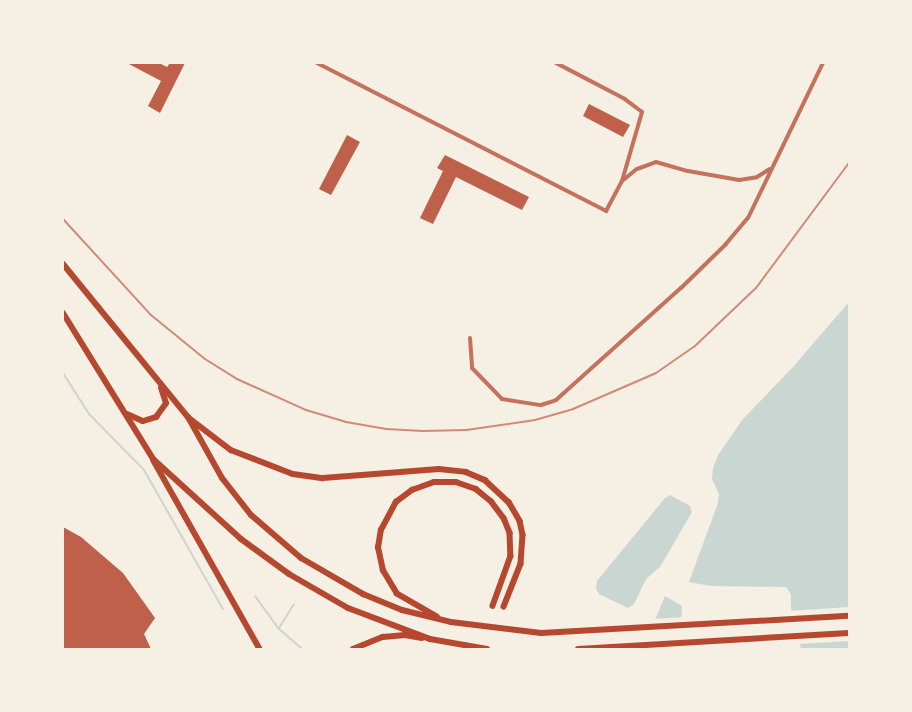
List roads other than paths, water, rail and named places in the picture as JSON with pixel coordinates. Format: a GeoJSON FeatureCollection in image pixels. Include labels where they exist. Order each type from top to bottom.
{"type":"FeatureCollection","features":[{"type":"Feature","properties":{"kind":"main road"},"geometry":{"type":"LineString","coordinates":[[63,264],[188,417],[232,492],[251,515],[277,540],[326,574],[363,594],[402,610],[451,622],[541,633],[849,616]]}},
{"type":"Feature","properties":{"kind":"main road"},"geometry":{"type":"LineString","coordinates":[[63,313],[153,458],[260,649]]}},
{"type":"Feature","properties":{"kind":"main road"},"geometry":{"type":"LineString","coordinates":[[125,411],[135,419],[147,421],[155,418],[163,410],[165,397],[154,374]]}},
{"type":"Feature","properties":{"kind":"main road"},"geometry":{"type":"LineString","coordinates":[[188,417],[231,450],[293,474],[323,478],[439,469],[466,472],[485,480],[509,502],[520,521],[523,535],[521,564],[504,608]]}},
{"type":"Feature","properties":{"kind":"main road"},"geometry":{"type":"LineString","coordinates":[[153,458],[241,539],[289,574],[348,608],[430,639],[487,649]]}},
{"type":"Feature","properties":{"kind":"main road"},"geometry":{"type":"LineString","coordinates":[[441,619],[397,594],[383,571],[378,548],[384,522],[396,502],[412,490],[434,482],[456,482],[476,489],[492,501],[504,518],[510,533],[511,556],[493,606]]}},
{"type":"Feature","properties":{"kind":"main road"},"geometry":{"type":"LineString","coordinates":[[578,649],[849,633]]}},
{"type":"Feature","properties":{"kind":"main road"},"geometry":{"type":"LineString","coordinates":[[353,649],[371,640],[388,636],[430,639]]}},
{"type":"Feature","properties":{"kind":"street"},"geometry":{"type":"LineString","coordinates":[[317,63],[606,211],[622,181],[642,112],[625,99],[556,63]]}},
{"type":"Feature","properties":{"kind":"street"},"geometry":{"type":"LineString","coordinates":[[470,338],[472,368],[502,399],[541,405],[556,400],[725,245],[757,204],[771,168],[823,63]]}},
{"type":"Feature","properties":{"kind":"street"},"geometry":{"type":"LineString","coordinates":[[622,181],[637,169],[656,162],[688,171],[739,180],[757,177],[771,168]]}},
{"type":"Feature","properties":{"kind":"waterway"},"geometry":{"type":"LineString","coordinates":[[63,373],[89,414],[144,470],[223,609]]}},
{"type":"Feature","properties":{"kind":"waterway"},"geometry":{"type":"LineString","coordinates":[[255,596],[278,628],[302,649]]}},
{"type":"Feature","properties":{"kind":"waterway"},"geometry":{"type":"LineString","coordinates":[[279,628],[294,604]]}},
{"type":"Feature","properties":{"kind":"railway"},"geometry":{"type":"LineString","coordinates":[[63,219],[151,315],[205,359],[237,379],[306,410],[346,422],[386,429],[423,431],[466,430],[535,420],[573,409],[656,373],[695,346],[756,288],[849,163]]}}]}
